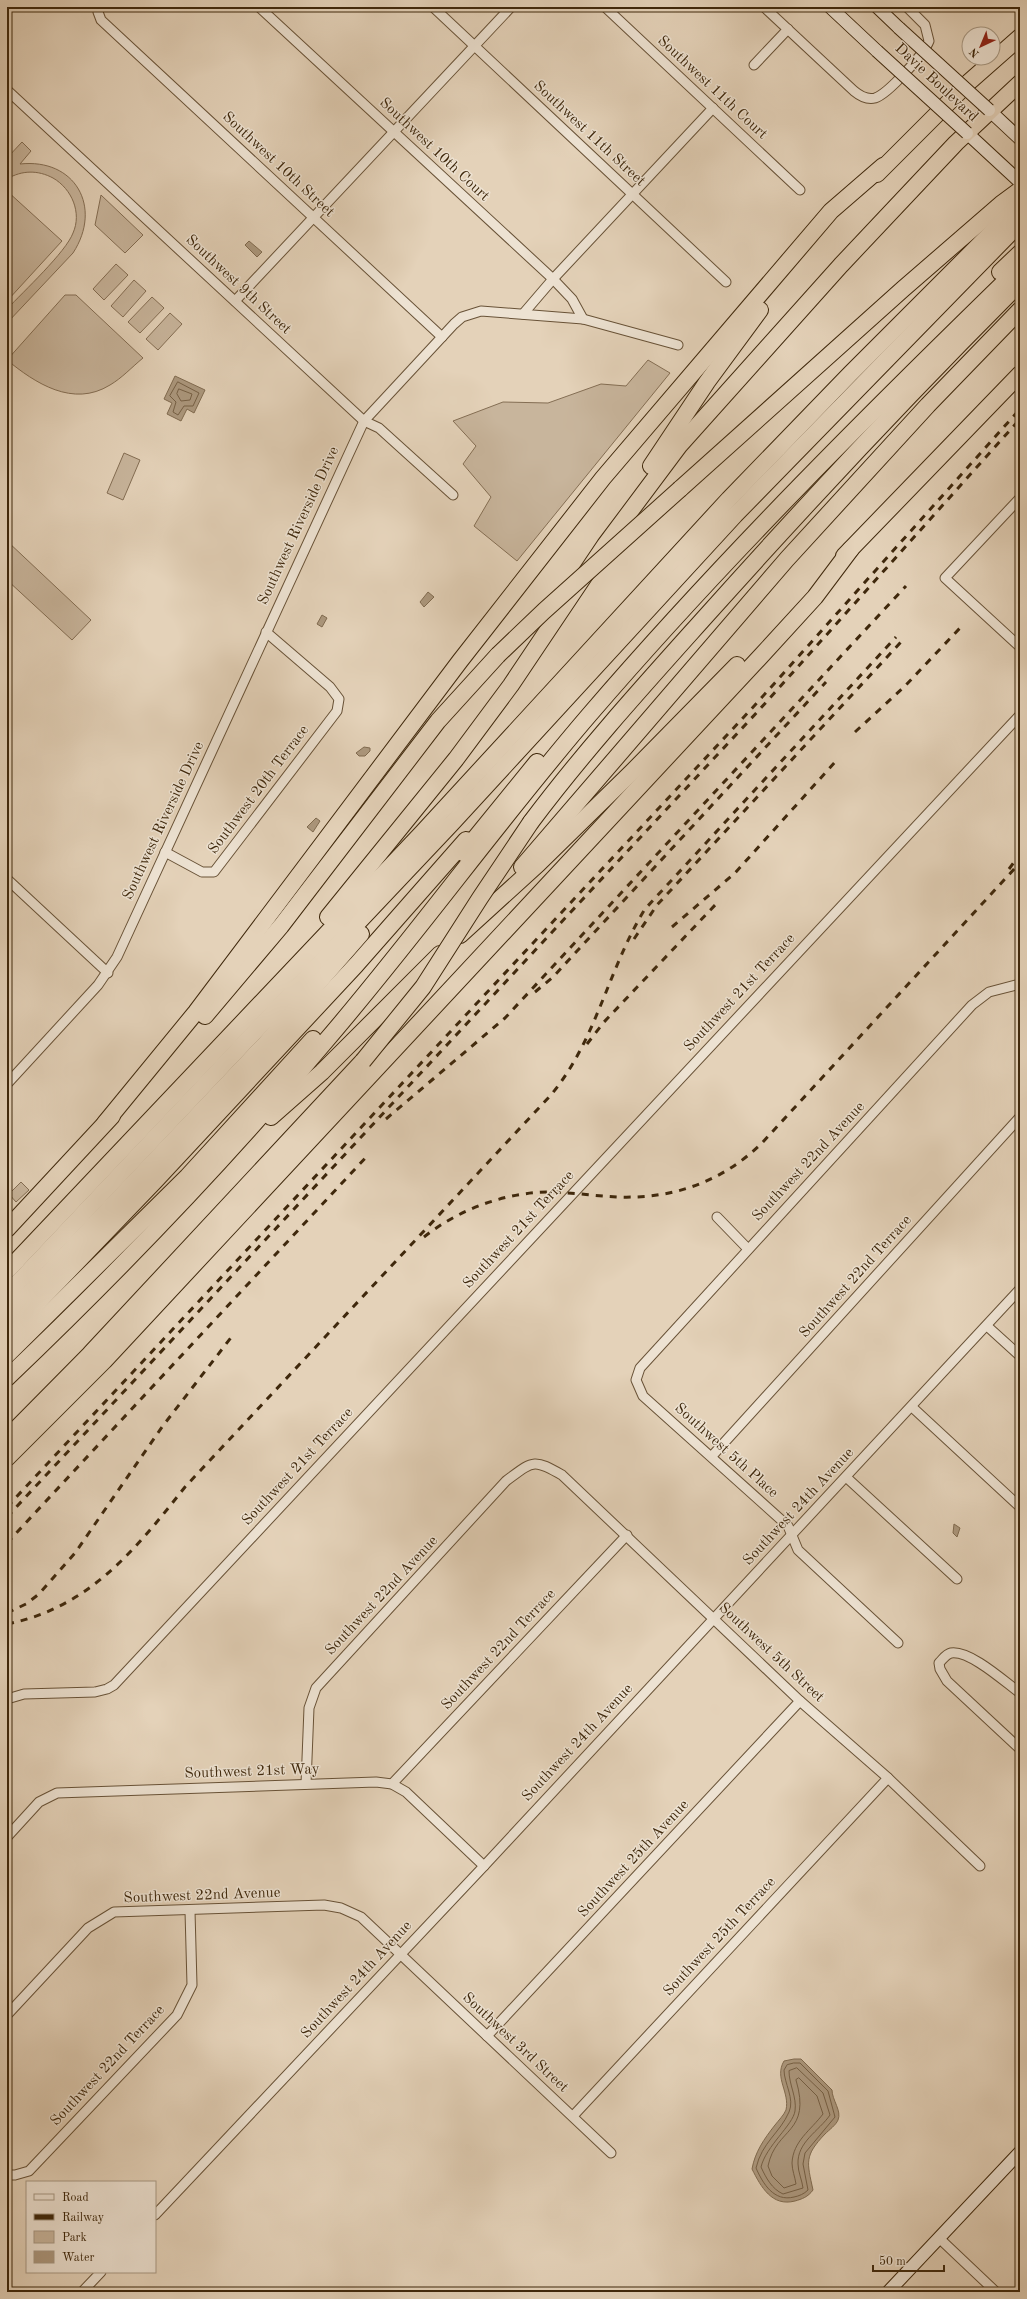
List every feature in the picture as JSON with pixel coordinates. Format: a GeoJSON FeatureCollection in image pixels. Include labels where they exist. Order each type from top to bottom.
{"type":"FeatureCollection","features":[{"type":"Feature","properties":{"kind":"highway"},"geometry":{"type":"LineString","coordinates":[[105,1123],[196,1012],[477,639],[603,478],[832,211],[883,166],[969,82],[1020,37]]}},
{"type":"Feature","properties":{"kind":"highway"},"geometry":{"type":"LineString","coordinates":[[268,994],[460,754],[511,685],[605,545],[662,467],[706,414],[821,286],[966,133],[1020,82]]}},
{"type":"Feature","properties":{"kind":"highway"},"geometry":{"type":"LineString","coordinates":[[605,545],[661,451],[732,347],[804,255],[883,166]]}},
{"type":"Feature","properties":{"kind":"highway"},"geometry":{"type":"LineString","coordinates":[[7,1229],[105,1123],[148,1080],[248,966],[438,722],[498,655],[538,616],[920,274],[1001,204],[1020,190]]}},
{"type":"Feature","properties":{"kind":"highway"},"geometry":{"type":"LineString","coordinates":[[7,1270],[422,833],[729,499],[850,374],[1020,204]]}},
{"type":"Feature","properties":{"kind":"highway"},"geometry":{"type":"LineString","coordinates":[[7,1294],[174,1120],[452,823],[735,515],[1020,223]]}},
{"type":"Feature","properties":{"kind":"highway"},"geometry":{"type":"LineString","coordinates":[[7,1355],[128,1238],[265,1094],[364,980],[538,760],[651,629],[746,526],[820,450],[1020,253]]}},
{"type":"Feature","properties":{"kind":"highway"},"geometry":{"type":"LineString","coordinates":[[7,1378],[117,1270],[218,1165],[326,1042],[555,757],[664,630],[797,488],[1020,267]]}},
{"type":"Feature","properties":{"kind":"highway"},"geometry":{"type":"LineString","coordinates":[[7,1438],[90,1354],[363,1061],[423,987],[531,822],[602,733],[736,583],[892,416],[1020,284]]}},
{"type":"Feature","properties":{"kind":"highway"},"geometry":{"type":"LineString","coordinates":[[480,916],[671,691],[787,559],[923,410],[1020,310]]}},
{"type":"Feature","properties":{"kind":"highway"},"geometry":{"type":"LineString","coordinates":[[218,1165],[322,1072],[480,916],[538,864],[632,772],[1020,374]]}},
{"type":"Feature","properties":{"kind":"highway"},"geometry":{"type":"LineString","coordinates":[[7,1458],[104,1361],[766,650],[815,597],[850,549]]}},
{"type":"Feature","properties":{"kind":"highway"},"geometry":{"type":"LineString","coordinates":[[7,1316],[58,1272],[155,1181],[351,970],[450,858],[509,788],[538,760]]}},
{"type":"Feature","properties":{"kind":"highway"},"geometry":{"type":"LineString","coordinates":[[7,1340],[58,1272],[265,1044],[366,929],[452,823]]}},
{"type":"Feature","properties":{"kind":"main road","name":"Davie Boulevard"},"geometry":{"type":"LineString","coordinates":[[830,7],[1020,182]]}},
{"type":"Feature","properties":{"kind":"main road","name":"Davie Boulevard"},"geometry":{"type":"LineString","coordinates":[[877,7],[1020,139]]}},
{"type":"Feature","properties":{"kind":"main road"},"geometry":{"type":"LineString","coordinates":[[888,2292],[1020,2152]]}},
{"type":"Feature","properties":{"kind":"street","name":"Southwest 10th Court"},"geometry":{"type":"LineString","coordinates":[[260,7],[553,279],[572,299],[583,319]]}},
{"type":"Feature","properties":{"kind":"street","name":"Southwest 11th Street"},"geometry":{"type":"LineString","coordinates":[[433,7],[633,193],[726,282]]}},
{"type":"Feature","properties":{"kind":"street"},"geometry":{"type":"LineString","coordinates":[[235,301],[512,7]]}},
{"type":"Feature","properties":{"kind":"street","name":"Southwest 11th Court"},"geometry":{"type":"LineString","coordinates":[[605,7],[800,190]]}},
{"type":"Feature","properties":{"kind":"street"},"geometry":{"type":"LineString","coordinates":[[764,7],[854,91],[868,98],[881,95],[892,86],[928,45],[930,37],[928,29],[907,7]]}},
{"type":"Feature","properties":{"kind":"street","name":"Southwest 10th Street"},"geometry":{"type":"LineString","coordinates":[[99,10],[101,20],[442,337]]}},
{"type":"Feature","properties":{"kind":"street"},"geometry":{"type":"LineString","coordinates":[[754,65],[788,29]]}},
{"type":"Feature","properties":{"kind":"street","name":"Southwest 9th Street"},"geometry":{"type":"LineString","coordinates":[[9,95],[364,421],[379,428],[453,495]]}},
{"type":"Feature","properties":{"kind":"street"},"geometry":{"type":"LineString","coordinates":[[523,314],[553,279],[713,108]]}},
{"type":"Feature","properties":{"kind":"street","name":"Southwest Riverside Drive"},"geometry":{"type":"LineString","coordinates":[[7,1084],[108,973],[364,421],[442,337],[462,318],[481,311],[583,319],[678,346]]}},
{"type":"Feature","properties":{"kind":"street"},"geometry":{"type":"LineString","coordinates":[[1020,498],[946,578],[1020,647]]}},
{"type":"Feature","properties":{"kind":"street","name":"Southwest 20th Terrace"},"geometry":{"type":"LineString","coordinates":[[165,852],[202,872],[214,872],[337,711],[339,699],[330,687],[266,632]]}},
{"type":"Feature","properties":{"kind":"street","name":"Southwest 21st Terrace"},"geometry":{"type":"LineString","coordinates":[[7,1699],[24,1694],[95,1692],[107,1689],[114,1685],[1020,715]]}},
{"type":"Feature","properties":{"kind":"street"},"geometry":{"type":"LineString","coordinates":[[7,879],[108,973]]}},
{"type":"Feature","properties":{"kind":"street","name":"Southwest 22nd Avenue"},"geometry":{"type":"LineString","coordinates":[[636,1380],[640,1368],[748,1248],[972,1005],[989,992],[1020,984]]}},
{"type":"Feature","properties":{"kind":"street","name":"Southwest 22nd Terrace"},"geometry":{"type":"LineString","coordinates":[[712,1456],[1020,1117]]}},
{"type":"Feature","properties":{"kind":"street"},"geometry":{"type":"LineString","coordinates":[[717,1217],[748,1248]]}},
{"type":"Feature","properties":{"kind":"street","name":"Southwest 24th Avenue"},"geometry":{"type":"LineString","coordinates":[[156,2214],[484,1866],[1020,1290]]}},
{"type":"Feature","properties":{"kind":"street"},"geometry":{"type":"LineString","coordinates":[[987,1326],[1020,1356]]}},
{"type":"Feature","properties":{"kind":"street","name":"Southwest 5th Place"},"geometry":{"type":"LineString","coordinates":[[636,1380],[643,1396],[712,1456],[788,1526],[798,1550],[898,1644]]}},
{"type":"Feature","properties":{"kind":"street"},"geometry":{"type":"LineString","coordinates":[[912,1407],[1020,1507]]}},
{"type":"Feature","properties":{"kind":"street","name":"Southwest 22nd Avenue"},"geometry":{"type":"LineString","coordinates":[[306,1784],[309,1708],[316,1688],[506,1481],[526,1466],[542,1463]]}},
{"type":"Feature","properties":{"kind":"street","name":"Southwest 5th Street"},"geometry":{"type":"LineString","coordinates":[[542,1463],[562,1475],[627,1535],[800,1701],[888,1778],[980,1866]]}},
{"type":"Feature","properties":{"kind":"street"},"geometry":{"type":"LineString","coordinates":[[846,1477],[957,1579]]}},
{"type":"Feature","properties":{"kind":"street","name":"Southwest 22nd Terrace"},"geometry":{"type":"LineString","coordinates":[[392,1784],[627,1535]]}},
{"type":"Feature","properties":{"kind":"street"},"geometry":{"type":"LineString","coordinates":[[1020,1694],[968,1655],[951,1653],[946,1655],[940,1663],[940,1669],[947,1681],[1020,1749]]}},
{"type":"Feature","properties":{"kind":"street","name":"Southwest 25th Avenue"},"geometry":{"type":"LineString","coordinates":[[487,2036],[800,1701]]}},
{"type":"Feature","properties":{"kind":"street","name":"Southwest 25th Terrace"},"geometry":{"type":"LineString","coordinates":[[573,2116],[888,1778]]}},
{"type":"Feature","properties":{"kind":"street","name":"Southwest 21st Way"},"geometry":{"type":"LineString","coordinates":[[7,1837],[39,1802],[57,1793],[306,1784],[392,1784]]}},
{"type":"Feature","properties":{"kind":"street"},"geometry":{"type":"LineString","coordinates":[[392,1784],[406,1792],[484,1866]]}},
{"type":"Feature","properties":{"kind":"street","name":"Southwest 22nd Avenue"},"geometry":{"type":"LineString","coordinates":[[7,2015],[88,1928],[114,1912],[190,1911],[324,1905],[341,1908],[361,1917],[400,1954]]}},
{"type":"Feature","properties":{"kind":"street","name":"Southwest 22nd Terrace"},"geometry":{"type":"LineString","coordinates":[[11,2175],[29,2171],[177,2015],[192,1985],[190,1911]]}},
{"type":"Feature","properties":{"kind":"street","name":"Southwest 3rd Street"},"geometry":{"type":"LineString","coordinates":[[400,1954],[611,2153]]}},
{"type":"Feature","properties":{"kind":"street"},"geometry":{"type":"LineString","coordinates":[[939,2238],[996,2292]]}},
{"type":"Feature","properties":{"kind":"street"},"geometry":{"type":"LineString","coordinates":[[82,2292],[100,2273]]}},
{"type":"Feature","properties":{"kind":"green space"},"geometry":{"type":"Polygon","coordinates":[[[22,142],[31,151],[20,164],[39,164],[56,169],[69,177],[78,189],[84,203],[85,219],[82,236],[73,253],[7,323],[7,309],[62,250],[69,241],[76,225],[76,210],[74,202],[65,188],[53,178],[36,172],[30,172],[18,174],[7,179],[7,158],[22,142]]]}},
{"type":"Feature","properties":{"kind":"green space"},"geometry":{"type":"Polygon","coordinates":[[[7,191],[62,241],[7,301],[7,191]]]}},
{"type":"Feature","properties":{"kind":"green space"},"geometry":{"type":"Polygon","coordinates":[[[101,195],[143,235],[125,253],[95,225],[101,195]]]}},
{"type":"Feature","properties":{"kind":"green space"},"geometry":{"type":"Polygon","coordinates":[[[116,264],[128,275],[104,300],[93,289],[116,264]]]}},
{"type":"Feature","properties":{"kind":"green space"},"geometry":{"type":"Polygon","coordinates":[[[134,280],[146,291],[123,317],[111,306],[134,280]]]}},
{"type":"Feature","properties":{"kind":"green space"},"geometry":{"type":"Polygon","coordinates":[[[65,295],[76,295],[143,358],[123,376],[110,385],[96,391],[82,394],[55,390],[30,377],[7,360],[65,295]]]}},
{"type":"Feature","properties":{"kind":"green space"},"geometry":{"type":"Polygon","coordinates":[[[152,297],[164,308],[140,333],[128,322],[152,297]]]}},
{"type":"Feature","properties":{"kind":"green space"},"geometry":{"type":"Polygon","coordinates":[[[170,313],[182,324],[158,350],[146,339],[170,313]]]}},
{"type":"Feature","properties":{"kind":"green space"},"geometry":{"type":"Polygon","coordinates":[[[648,360],[670,373],[517,561],[474,526],[491,497],[463,464],[476,446],[453,421],[503,402],[548,403],[601,384],[626,386],[648,360]]]}},
{"type":"Feature","properties":{"kind":"green space"},"geometry":{"type":"Polygon","coordinates":[[[124,453],[140,460],[123,500],[107,493],[124,453]]]}},
{"type":"Feature","properties":{"kind":"green space"},"geometry":{"type":"Polygon","coordinates":[[[7,541],[91,620],[72,640],[7,580],[7,541]]]}},
{"type":"Feature","properties":{"kind":"green space"},"geometry":{"type":"Polygon","coordinates":[[[21,1182],[29,1190],[16,1202],[9,1194],[21,1182]]]}},
{"type":"Feature","properties":{"kind":"water"},"geometry":{"type":"Polygon","coordinates":[[[249,241],[262,252],[257,257],[245,245],[249,241]]]}},
{"type":"Feature","properties":{"kind":"water"},"geometry":{"type":"Polygon","coordinates":[[[175,376],[205,390],[194,413],[187,409],[181,421],[167,414],[172,403],[164,399],[175,376]]]}},
{"type":"Feature","properties":{"kind":"water"},"geometry":{"type":"Polygon","coordinates":[[[428,592],[434,597],[424,607],[420,602],[428,592]]]}},
{"type":"Feature","properties":{"kind":"water"},"geometry":{"type":"Polygon","coordinates":[[[322,615],[327,618],[322,627],[317,624],[322,615]]]}},
{"type":"Feature","properties":{"kind":"water"},"geometry":{"type":"Polygon","coordinates":[[[364,747],[370,748],[370,751],[365,756],[359,756],[356,753],[364,747]]]}},
{"type":"Feature","properties":{"kind":"water"},"geometry":{"type":"Polygon","coordinates":[[[316,818],[320,821],[313,832],[307,827],[316,818]]]}},
{"type":"Feature","properties":{"kind":"water"},"geometry":{"type":"Polygon","coordinates":[[[954,1524],[960,1528],[957,1537],[953,1533],[954,1524]]]}},
{"type":"Feature","properties":{"kind":"water"},"geometry":{"type":"Polygon","coordinates":[[[801,2059],[832,2090],[839,2117],[836,2124],[818,2142],[810,2154],[809,2173],[813,2190],[802,2198],[787,2202],[780,2201],[768,2194],[763,2189],[752,2169],[760,2146],[786,2110],[787,2103],[781,2079],[781,2067],[784,2061],[801,2059]]]}},
{"type":"Feature","properties":{"kind":"railway"},"geometry":{"type":"LineString","coordinates":[[7,1507],[755,705],[1020,409]]}},
{"type":"Feature","properties":{"kind":"railway"},"geometry":{"type":"LineString","coordinates":[[7,1517],[760,709],[1020,419]]}},
{"type":"Feature","properties":{"kind":"railway"},"geometry":{"type":"LineString","coordinates":[[386,1119],[505,1018],[906,586]]}},
{"type":"Feature","properties":{"kind":"railway"},"geometry":{"type":"LineString","coordinates":[[855,732],[905,686],[960,628]]}},
{"type":"Feature","properties":{"kind":"railway"},"geometry":{"type":"LineString","coordinates":[[7,1624],[36,1616],[63,1605],[108,1573],[129,1553],[185,1487],[550,1096],[566,1075],[591,1029],[621,956],[645,909],[896,637]]}},
{"type":"Feature","properties":{"kind":"railway"},"geometry":{"type":"LineString","coordinates":[[634,939],[657,905],[901,642]]}},
{"type":"Feature","properties":{"kind":"railway"},"geometry":{"type":"LineString","coordinates":[[535,992],[553,977],[826,682]]}},
{"type":"Feature","properties":{"kind":"railway"},"geometry":{"type":"LineString","coordinates":[[672,927],[735,873],[836,761]]}},
{"type":"Feature","properties":{"kind":"railway"},"geometry":{"type":"LineString","coordinates":[[1009,869],[1020,854]]}},
{"type":"Feature","properties":{"kind":"railway"},"geometry":{"type":"LineString","coordinates":[[424,1237],[438,1227],[468,1210],[502,1198],[537,1192],[618,1197],[658,1195],[696,1185],[713,1178],[730,1168],[747,1157],[762,1143],[1016,867]]}},
{"type":"Feature","properties":{"kind":"railway"},"geometry":{"type":"LineString","coordinates":[[587,1044],[604,1022],[717,903]]}},
{"type":"Feature","properties":{"kind":"railway"},"geometry":{"type":"LineString","coordinates":[[7,1543],[369,1154]]}},
{"type":"Feature","properties":{"kind":"railway"},"geometry":{"type":"LineString","coordinates":[[7,1613],[26,1604],[39,1594],[75,1553],[162,1427],[233,1335]]}}]}
